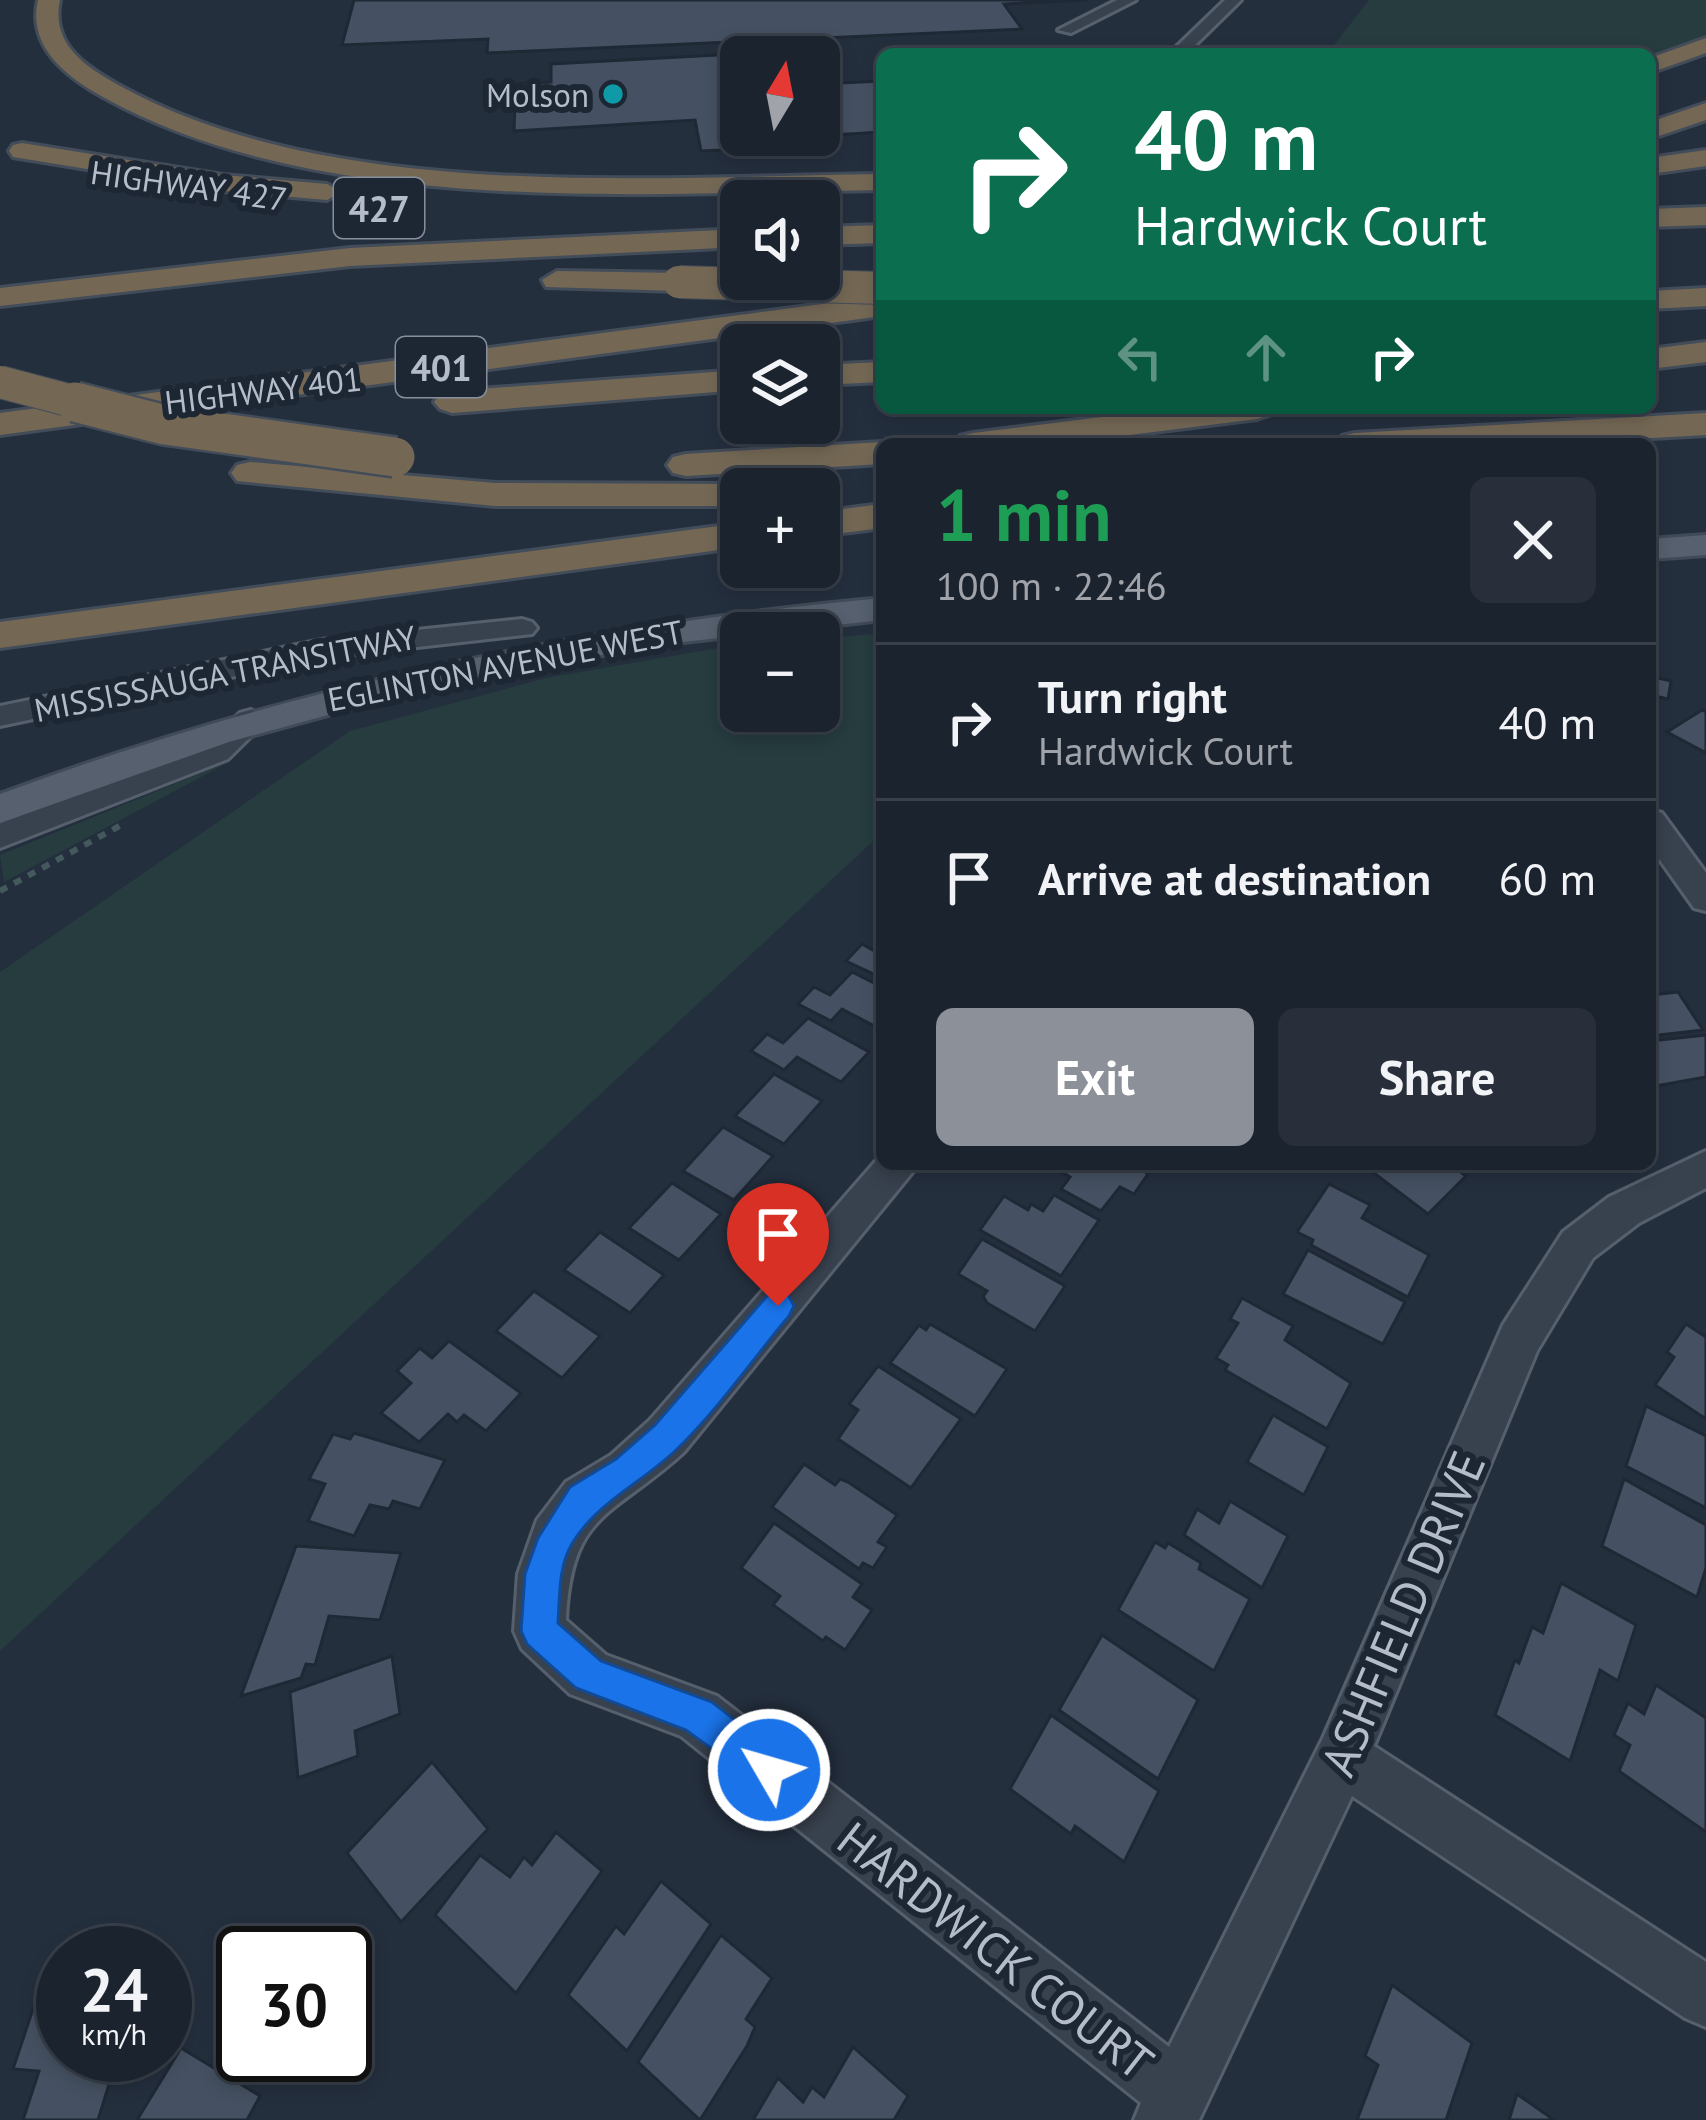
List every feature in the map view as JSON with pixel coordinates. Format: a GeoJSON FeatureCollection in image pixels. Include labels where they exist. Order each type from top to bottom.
{"type":"FeatureCollection","features":[{"type":"Feature","properties":{"kind":"highway"},"geometry":{"type":"LineString","coordinates":[[49,0],[48,32],[62,56],[95,84],[159,117],[253,146],[362,166],[523,181],[876,177]]}},
{"type":"Feature","properties":{"kind":"highway"},"geometry":{"type":"LineString","coordinates":[[70,0],[73,40],[98,70],[170,110],[264,139],[368,159],[514,172],[876,177]]}},
{"type":"Feature","properties":{"kind":"highway"},"geometry":{"type":"LineString","coordinates":[[1656,64],[1706,45]]}},
{"type":"Feature","properties":{"kind":"highway"},"geometry":{"type":"LineString","coordinates":[[1656,129],[1706,111]]}},
{"type":"Feature","properties":{"kind":"highway"},"geometry":{"type":"LineString","coordinates":[[11,148],[223,183],[363,195],[510,200],[876,197]]}},
{"type":"Feature","properties":{"kind":"highway","name":"HIGHWAY 427"},"geometry":{"type":"LineString","coordinates":[[11,148],[122,178],[346,205]]}},
{"type":"Feature","properties":{"kind":"highway"},"geometry":{"type":"LineString","coordinates":[[1656,165],[1706,158]]}},
{"type":"Feature","properties":{"kind":"highway"},"geometry":{"type":"LineString","coordinates":[[1656,192],[1706,192]]}},
{"type":"Feature","properties":{"kind":"highway"},"geometry":{"type":"LineString","coordinates":[[1656,215],[1706,214]]}},
{"type":"Feature","properties":{"kind":"highway"},"geometry":{"type":"LineString","coordinates":[[601,216],[720,215]]}},
{"type":"Feature","properties":{"kind":"highway"},"geometry":{"type":"LineString","coordinates":[[840,215],[876,215]]}},
{"type":"Feature","properties":{"kind":"highway"},"geometry":{"type":"LineString","coordinates":[[840,236],[876,235]]}},
{"type":"Feature","properties":{"kind":"highway"},"geometry":{"type":"LineString","coordinates":[[0,297],[350,257],[720,239]]}},
{"type":"Feature","properties":{"kind":"highway","name":"HIGHWAY 401"},"geometry":{"type":"LineString","coordinates":[[172,368],[876,276]]}},
{"type":"Feature","properties":{"kind":"highway"},"geometry":{"type":"LineString","coordinates":[[0,320],[269,292],[516,281],[876,288]]}},
{"type":"Feature","properties":{"kind":"highway"},"geometry":{"type":"LineString","coordinates":[[1656,300],[1706,297]]}},
{"type":"Feature","properties":{"kind":"highway","name":"HIGHWAY 401"},"geometry":{"type":"LineString","coordinates":[[0,424],[876,307]]}},
{"type":"Feature","properties":{"kind":"highway"},"geometry":{"type":"LineString","coordinates":[[1656,326],[1706,322]]}},
{"type":"Feature","properties":{"kind":"highway"},"geometry":{"type":"LineString","coordinates":[[1656,358],[1706,352]]}},
{"type":"Feature","properties":{"kind":"highway"},"geometry":{"type":"LineString","coordinates":[[840,374],[876,371]]}},
{"type":"Feature","properties":{"kind":"highway","name":"HIGHWAY 401"},"geometry":{"type":"LineString","coordinates":[[0,386],[107,376]]}},
{"type":"Feature","properties":{"kind":"highway"},"geometry":{"type":"LineString","coordinates":[[411,406],[720,382]]}},
{"type":"Feature","properties":{"kind":"highway"},"geometry":{"type":"LineString","coordinates":[[0,386],[165,425],[394,457],[603,466],[876,453]]}},
{"type":"Feature","properties":{"kind":"highway"},"geometry":{"type":"LineString","coordinates":[[0,447],[365,410]]}},
{"type":"Feature","properties":{"kind":"highway"},"geometry":{"type":"LineString","coordinates":[[1020,438],[1210,414]]}},
{"type":"Feature","properties":{"kind":"highway"},"geometry":{"type":"LineString","coordinates":[[0,424],[94,446]]}},
{"type":"Feature","properties":{"kind":"highway"},"geometry":{"type":"LineString","coordinates":[[1468,438],[1706,424]]}},
{"type":"Feature","properties":{"kind":"highway"},"geometry":{"type":"LineString","coordinates":[[1547,438],[1600,431]]}},
{"type":"Feature","properties":{"kind":"highway"},"geometry":{"type":"LineString","coordinates":[[136,455],[250,473],[458,492],[720,496]]}},
{"type":"Feature","properties":{"kind":"highway"},"geometry":{"type":"LineString","coordinates":[[840,489],[876,486]]}},
{"type":"Feature","properties":{"kind":"highway"},"geometry":{"type":"LineString","coordinates":[[840,521],[876,517]]}},
{"type":"Feature","properties":{"kind":"highway"},"geometry":{"type":"LineString","coordinates":[[0,635],[720,538]]}},
{"type":"Feature","properties":{"kind":"main road"},"geometry":{"type":"LineString","coordinates":[[1656,528],[1706,525]]}},
{"type":"Feature","properties":{"kind":"main road"},"geometry":{"type":"LineString","coordinates":[[1656,549],[1706,545]]}},
{"type":"Feature","properties":{"kind":"main road","name":"EGLINTON AVENUE WEST"},"geometry":{"type":"LineString","coordinates":[[0,777],[305,676],[522,628],[671,605],[876,588]]}},
{"type":"Feature","properties":{"kind":"main road","name":"EGLINTON AVENUE WEST"},"geometry":{"type":"LineString","coordinates":[[0,809],[251,720],[404,679],[562,647],[876,610]]}},
{"type":"Feature","properties":{"kind":"street"},"geometry":{"type":"LineString","coordinates":[[1066,30],[1129,0]]}},
{"type":"Feature","properties":{"kind":"street"},"geometry":{"type":"LineString","coordinates":[[1183,48],[1234,0]]}},
{"type":"Feature","properties":{"kind":"street","name":"MISSISSAUGA TRANSITWAY"},"geometry":{"type":"LineString","coordinates":[[0,716],[322,649],[522,628]]}},
{"type":"Feature","properties":{"kind":"street","name":"MISSISSAUGA TRANSITWAY"},"geometry":{"type":"LineString","coordinates":[[0,836],[217,752],[251,720]]}},
{"type":"Feature","properties":{"kind":"street"},"geometry":{"type":"LineString","coordinates":[[1656,829],[1706,899]]}},
{"type":"Feature","properties":{"kind":"street","name":"ASHFIELD DRIVE"},"geometry":{"type":"LineString","coordinates":[[1172,2107],[1342,1757],[1519,1340],[1578,1245],[1624,1210],[1706,1168]]}},
{"type":"Feature","properties":{"kind":"street","name":"HARDWICK COURT"},"geometry":{"type":"LineString","coordinates":[[893,1170],[667,1436],[628,1471],[583,1499],[555,1538],[543,1574],[540,1631],[589,1675],[698,1715],[1172,2107]]}},
{"type":"Feature","properties":{"kind":"street"},"geometry":{"type":"LineString","coordinates":[[1342,1757],[1706,1996]]}},
{"type":"Feature","properties":{"kind":"green space"},"geometry":{"type":"Polygon","coordinates":[[[1369,0],[1706,0],[1706,38],[1656,57],[1656,48],[1332,48],[1369,0]]]}},
{"type":"Feature","properties":{"kind":"green space"},"geometry":{"type":"Polygon","coordinates":[[[876,634],[876,839],[0,1651],[0,972],[350,731],[546,678],[720,648],[720,732],[840,732],[840,637],[876,634]]]}},
{"type":"Feature","properties":{"kind":"green space"},"geometry":{"type":"Polygon","coordinates":[[[231,761],[4,882],[0,855],[231,761]]]}},
{"type":"Feature","properties":{"kind":"building"},"geometry":{"type":"Polygon","coordinates":[[[354,0],[1088,0],[1004,4],[1022,29],[840,37],[720,36],[720,43],[487,53],[488,39],[342,45],[354,0]]]}},
{"type":"Feature","properties":{"kind":"building","name":"Molson"},"geometry":{"type":"Polygon","coordinates":[[[720,55],[720,150],[701,151],[695,120],[514,131],[515,103],[485,105],[487,85],[551,82],[551,64],[720,55]]]}},
{"type":"Feature","properties":{"kind":"building"},"geometry":{"type":"Polygon","coordinates":[[[876,81],[876,132],[840,135],[840,83],[876,81]]]}},
{"type":"Feature","properties":{"kind":"building"},"geometry":{"type":"Polygon","coordinates":[[[1656,677],[1671,681],[1668,699],[1656,696],[1656,677]]]}},
{"type":"Feature","properties":{"kind":"building"},"geometry":{"type":"Polygon","coordinates":[[[1702,710],[1706,712],[1706,753],[1667,732],[1702,710]]]}},
{"type":"Feature","properties":{"kind":"building"},"geometry":{"type":"Polygon","coordinates":[[[862,944],[873,950],[876,947],[876,975],[846,961],[862,944]]]}},
{"type":"Feature","properties":{"kind":"building"},"geometry":{"type":"Polygon","coordinates":[[[852,972],[876,984],[876,1027],[842,1009],[831,1021],[798,1004],[814,987],[830,995],[852,972]]]}},
{"type":"Feature","properties":{"kind":"building"},"geometry":{"type":"Polygon","coordinates":[[[1678,992],[1703,1030],[1656,1035],[1656,994],[1678,992]]]}},
{"type":"Feature","properties":{"kind":"building"},"geometry":{"type":"Polygon","coordinates":[[[808,1018],[869,1052],[841,1082],[797,1057],[784,1070],[751,1051],[767,1034],[783,1043],[808,1018]]]}},
{"type":"Feature","properties":{"kind":"building"},"geometry":{"type":"Polygon","coordinates":[[[1706,1035],[1706,1077],[1656,1086],[1656,1040],[1706,1035]]]}},
{"type":"Feature","properties":{"kind":"building"},"geometry":{"type":"Polygon","coordinates":[[[774,1074],[822,1101],[784,1144],[735,1116],[774,1074]]]}},
{"type":"Feature","properties":{"kind":"building"},"geometry":{"type":"Polygon","coordinates":[[[723,1127],[773,1156],[734,1200],[683,1171],[723,1127]]]}},
{"type":"Feature","properties":{"kind":"building"},"geometry":{"type":"Polygon","coordinates":[[[1058,1170],[1143,1170],[1148,1174],[1134,1194],[1120,1187],[1101,1211],[1061,1189],[1070,1177],[1058,1170]]]}},
{"type":"Feature","properties":{"kind":"building"},"geometry":{"type":"Polygon","coordinates":[[[1370,1170],[1458,1170],[1466,1176],[1428,1214],[1370,1170]]]}},
{"type":"Feature","properties":{"kind":"building"},"geometry":{"type":"Polygon","coordinates":[[[672,1183],[721,1214],[679,1260],[629,1228],[672,1183]]]}},
{"type":"Feature","properties":{"kind":"building"},"geometry":{"type":"Polygon","coordinates":[[[1329,1184],[1370,1205],[1362,1218],[1429,1255],[1408,1297],[1311,1245],[1313,1240],[1297,1232],[1329,1184]]]}},
{"type":"Feature","properties":{"kind":"building"},"geometry":{"type":"Polygon","coordinates":[[[1054,1195],[1099,1220],[1061,1276],[980,1230],[1004,1196],[1028,1210],[1031,1204],[1043,1211],[1054,1195]]]}},
{"type":"Feature","properties":{"kind":"building"},"geometry":{"type":"Polygon","coordinates":[[[600,1232],[664,1275],[630,1313],[564,1270],[600,1232]]]}},
{"type":"Feature","properties":{"kind":"building"},"geometry":{"type":"Polygon","coordinates":[[[982,1239],[1065,1286],[1035,1331],[987,1303],[983,1296],[987,1291],[958,1274],[982,1239]]]}},
{"type":"Feature","properties":{"kind":"building"},"geometry":{"type":"Polygon","coordinates":[[[1308,1250],[1405,1302],[1383,1344],[1283,1294],[1308,1250]]]}},
{"type":"Feature","properties":{"kind":"building"},"geometry":{"type":"Polygon","coordinates":[[[534,1291],[600,1336],[562,1378],[496,1331],[534,1291]]]}},
{"type":"Feature","properties":{"kind":"building"},"geometry":{"type":"Polygon","coordinates":[[[1242,1298],[1293,1326],[1285,1340],[1351,1383],[1327,1429],[1225,1370],[1228,1365],[1216,1358],[1238,1323],[1230,1319],[1242,1298]]]}},
{"type":"Feature","properties":{"kind":"building"},"geometry":{"type":"Polygon","coordinates":[[[930,1324],[1007,1369],[975,1416],[890,1363],[919,1325],[926,1330],[930,1324]]]}},
{"type":"Feature","properties":{"kind":"building"},"geometry":{"type":"Polygon","coordinates":[[[1686,1324],[1706,1337],[1706,1419],[1655,1385],[1674,1357],[1667,1352],[1686,1324]]]}},
{"type":"Feature","properties":{"kind":"building"},"geometry":{"type":"Polygon","coordinates":[[[449,1341],[521,1393],[486,1431],[464,1415],[457,1422],[448,1414],[419,1442],[381,1413],[411,1383],[397,1371],[420,1348],[432,1358],[449,1341]]]}},
{"type":"Feature","properties":{"kind":"building"},"geometry":{"type":"Polygon","coordinates":[[[878,1366],[961,1419],[911,1488],[838,1439],[858,1410],[849,1404],[878,1366]]]}},
{"type":"Feature","properties":{"kind":"building"},"geometry":{"type":"Polygon","coordinates":[[[1646,1406],[1706,1436],[1706,1508],[1626,1466],[1646,1406]]]}},
{"type":"Feature","properties":{"kind":"building"},"geometry":{"type":"Polygon","coordinates":[[[1273,1415],[1328,1447],[1304,1495],[1247,1462],[1273,1415]]]}},
{"type":"Feature","properties":{"kind":"building"},"geometry":{"type":"Polygon","coordinates":[[[354,1433],[445,1460],[420,1509],[393,1501],[389,1509],[370,1505],[354,1536],[308,1521],[325,1484],[309,1479],[333,1434],[350,1439],[354,1433]]]}},
{"type":"Feature","properties":{"kind":"building"},"geometry":{"type":"Polygon","coordinates":[[[804,1464],[835,1485],[840,1479],[848,1482],[897,1515],[878,1542],[887,1547],[873,1568],[863,1563],[859,1569],[772,1507],[804,1464]]]}},
{"type":"Feature","properties":{"kind":"building"},"geometry":{"type":"Polygon","coordinates":[[[1624,1479],[1706,1525],[1706,1568],[1697,1597],[1602,1546],[1624,1479]]]}},
{"type":"Feature","properties":{"kind":"building"},"geometry":{"type":"Polygon","coordinates":[[[1230,1501],[1288,1536],[1262,1588],[1184,1535],[1197,1509],[1219,1523],[1230,1501]]]}},
{"type":"Feature","properties":{"kind":"building"},"geometry":{"type":"Polygon","coordinates":[[[774,1523],[862,1584],[853,1597],[872,1610],[845,1650],[826,1637],[823,1641],[773,1605],[780,1596],[741,1568],[774,1523]]]}},
{"type":"Feature","properties":{"kind":"building"},"geometry":{"type":"Polygon","coordinates":[[[1155,1542],[1165,1548],[1168,1543],[1201,1563],[1199,1569],[1250,1599],[1214,1671],[1118,1610],[1155,1542]]]}},
{"type":"Feature","properties":{"kind":"building"},"geometry":{"type":"Polygon","coordinates":[[[296,1546],[401,1553],[380,1620],[329,1616],[315,1665],[306,1664],[301,1678],[241,1696],[296,1546]]]}},
{"type":"Feature","properties":{"kind":"building"},"geometry":{"type":"Polygon","coordinates":[[[1561,1583],[1636,1625],[1618,1681],[1600,1670],[1570,1761],[1495,1715],[1515,1660],[1519,1663],[1532,1627],[1543,1633],[1561,1583]]]}},
{"type":"Feature","properties":{"kind":"building"},"geometry":{"type":"Polygon","coordinates":[[[1102,1635],[1198,1700],[1158,1779],[1059,1710],[1102,1635]]]}},
{"type":"Feature","properties":{"kind":"building"},"geometry":{"type":"Polygon","coordinates":[[[392,1656],[400,1714],[355,1731],[358,1756],[298,1778],[290,1692],[392,1656]]]}},
{"type":"Feature","properties":{"kind":"building"},"geometry":{"type":"Polygon","coordinates":[[[1656,1685],[1706,1718],[1706,1832],[1619,1771],[1630,1745],[1614,1735],[1628,1703],[1644,1714],[1656,1685]]]}},
{"type":"Feature","properties":{"kind":"building"},"geometry":{"type":"Polygon","coordinates":[[[1051,1715],[1159,1791],[1124,1862],[1075,1826],[1071,1834],[1010,1789],[1051,1715]]]}},
{"type":"Feature","properties":{"kind":"building"},"geometry":{"type":"Polygon","coordinates":[[[432,1762],[488,1829],[401,1922],[347,1853],[432,1762]]]}},
{"type":"Feature","properties":{"kind":"building"},"geometry":{"type":"Polygon","coordinates":[[[556,1832],[602,1871],[516,1993],[435,1915],[480,1855],[510,1877],[524,1857],[532,1865],[556,1832]]]}},
{"type":"Feature","properties":{"kind":"building"},"geometry":{"type":"Polygon","coordinates":[[[661,1881],[711,1924],[627,2051],[568,1995],[616,1926],[624,1934],[661,1881]]]}},
{"type":"Feature","properties":{"kind":"building"},"geometry":{"type":"Polygon","coordinates":[[[721,1935],[772,1978],[746,2019],[755,2027],[747,2046],[700,2120],[638,2062],[721,1935]]]}},
{"type":"Feature","properties":{"kind":"building"},"geometry":{"type":"Polygon","coordinates":[[[1392,1985],[1472,2043],[1446,2120],[1357,2120],[1378,2065],[1365,2056],[1392,1985]]]}},
{"type":"Feature","properties":{"kind":"building"},"geometry":{"type":"Polygon","coordinates":[[[36,2000],[36,2071],[13,2069],[36,2000]]]}},
{"type":"Feature","properties":{"kind":"building"},"geometry":{"type":"Polygon","coordinates":[[[853,2047],[908,2096],[894,2120],[753,2120],[778,2078],[803,2102],[812,2087],[824,2097],[853,2047]]]}},
{"type":"Feature","properties":{"kind":"building"},"geometry":{"type":"Polygon","coordinates":[[[192,2055],[216,2069],[216,2082],[237,2082],[260,2096],[247,2120],[137,2120],[160,2082],[192,2082],[192,2055]]]}},
{"type":"Feature","properties":{"kind":"building"},"geometry":{"type":"Polygon","coordinates":[[[36,2080],[110,2082],[98,2120],[23,2120],[36,2080]]]}},
{"type":"Feature","properties":{"kind":"building"},"geometry":{"type":"Polygon","coordinates":[[[1517,2094],[1554,2120],[1509,2120],[1517,2094]]]}},
{"type":"Feature","properties":{"kind":"place","name":"Molson"},"geometry":{"type":"Point","coordinates":[613,94]}},
{"type":"Feature","properties":{"kind":"route"},"geometry":{"type":"LineString","coordinates":[[769,1770],[698,1715],[589,1675],[540,1631],[543,1574],[555,1538],[583,1499],[628,1471],[667,1436],[778,1306]]}}]}
